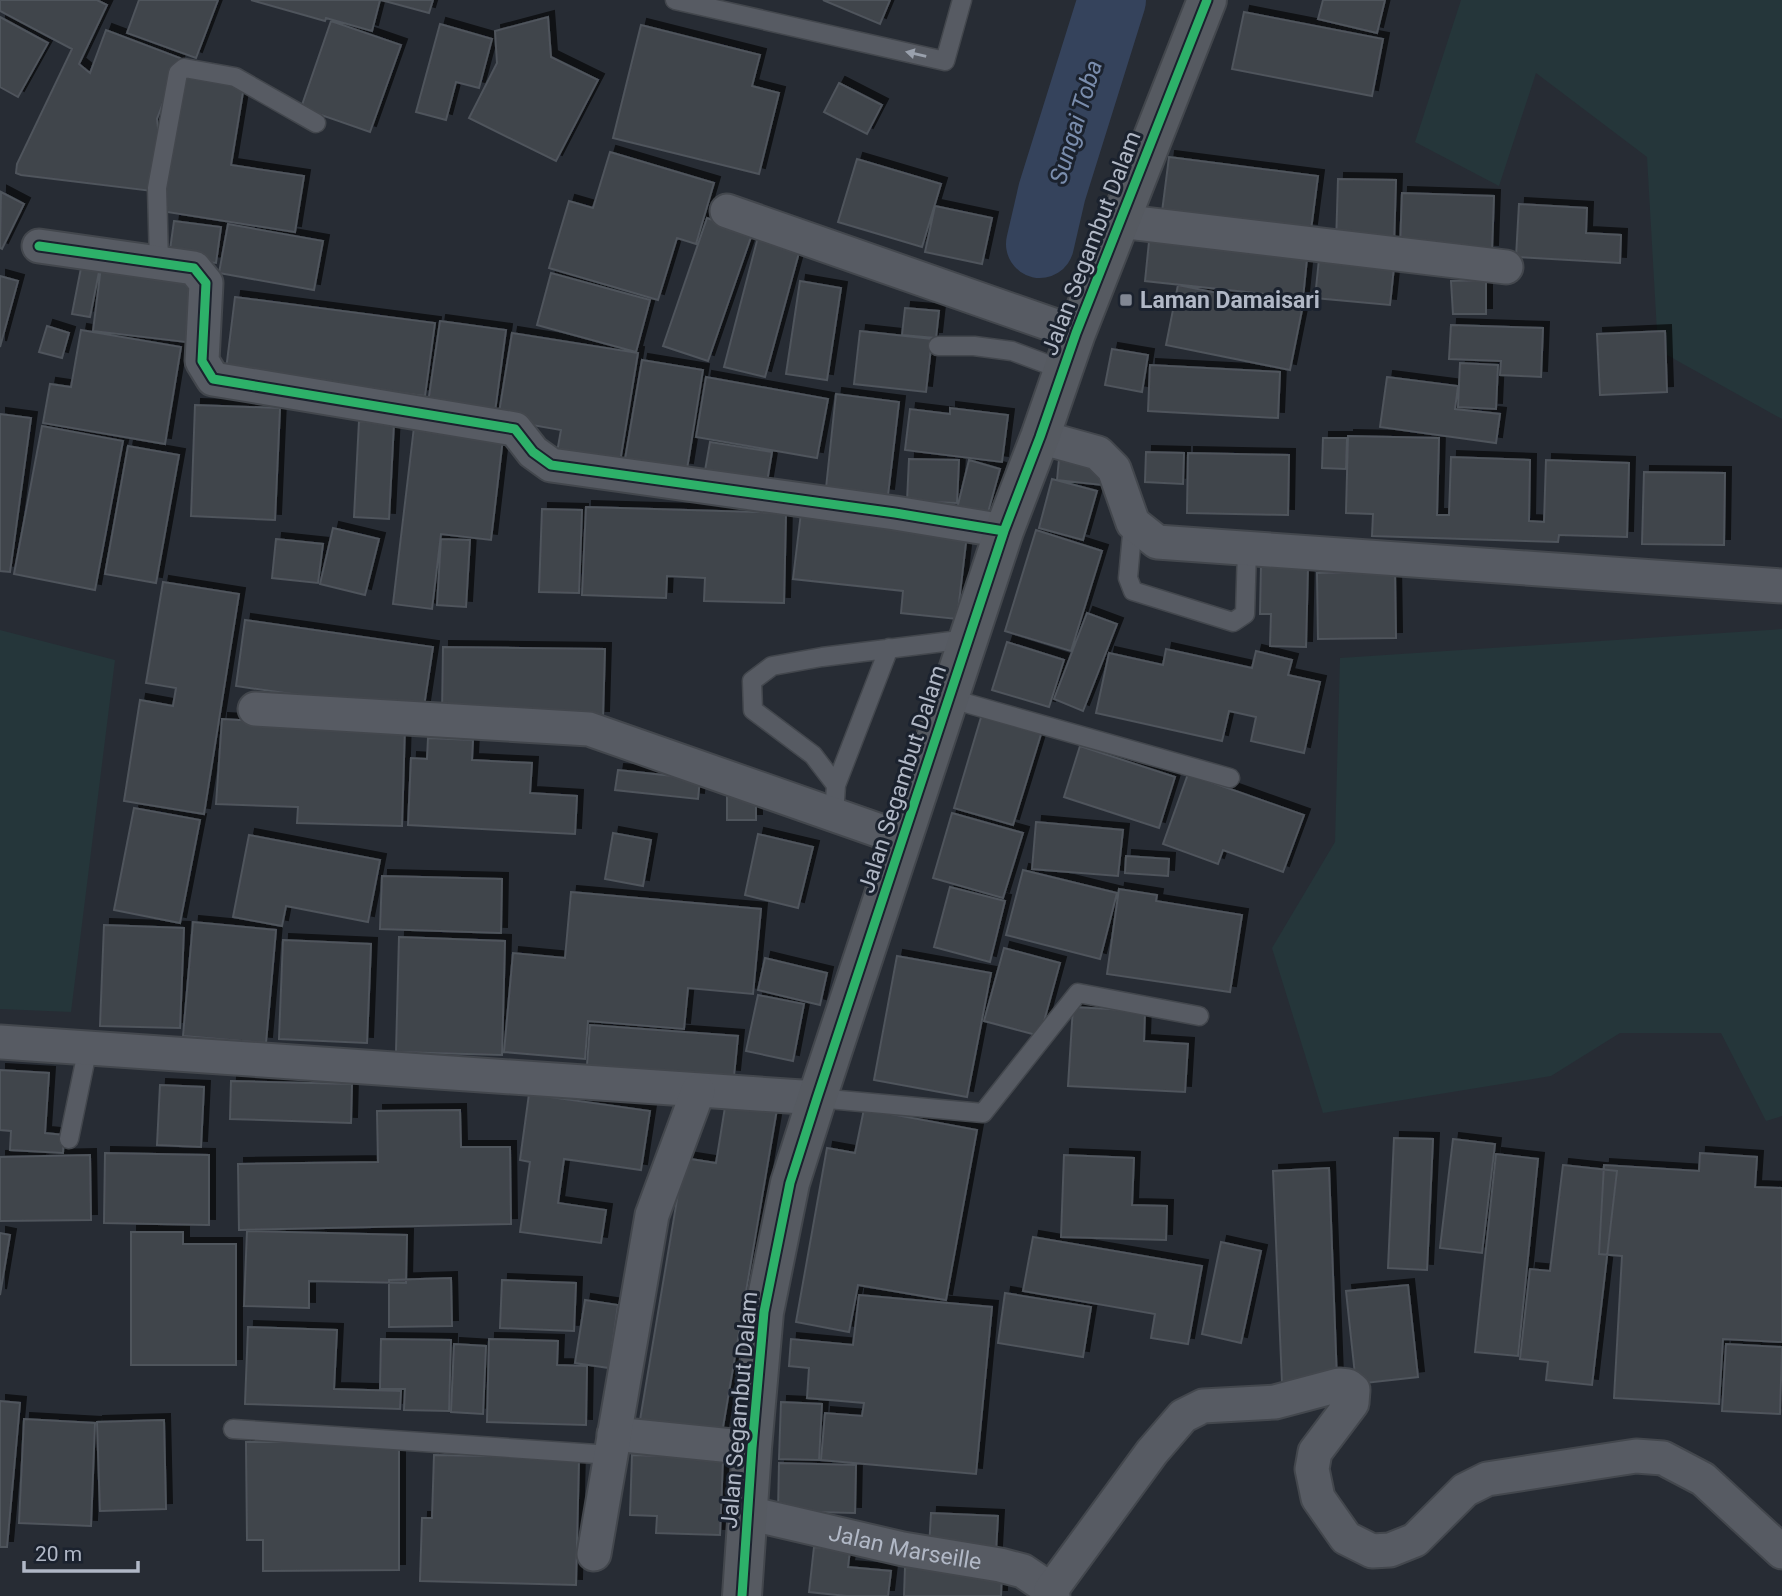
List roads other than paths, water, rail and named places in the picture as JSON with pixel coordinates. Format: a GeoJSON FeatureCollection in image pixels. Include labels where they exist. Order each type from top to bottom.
{"type":"FeatureCollection","features":[{"type":"Feature","properties":{"kind":"street","name":"Jalan Segambut Dalam"},"geometry":{"type":"LineString","coordinates":[[743,1596],[764,1312],[790,1183],[1004,531],[1076,332],[1207,0]]}},
{"type":"Feature","properties":{"kind":"street"},"geometry":{"type":"LineString","coordinates":[[727,211],[1076,332]]}},
{"type":"Feature","properties":{"kind":"street"},"geometry":{"type":"LineString","coordinates":[[1119,221],[1506,267]]}},
{"type":"Feature","properties":{"kind":"street"},"geometry":{"type":"LineString","coordinates":[[39,246],[194,268],[206,283],[202,361],[212,379],[515,429],[533,452],[551,466],[895,513],[1004,531]]}},
{"type":"Feature","properties":{"kind":"street"},"geometry":{"type":"LineString","coordinates":[[1040,437],[1098,453],[1114,469],[1133,523],[1157,542],[1782,586]]}},
{"type":"Feature","properties":{"kind":"street"},"geometry":{"type":"LineString","coordinates":[[255,709],[589,729],[835,800],[903,839]]}},
{"type":"Feature","properties":{"kind":"street"},"geometry":{"type":"LineString","coordinates":[[0,1042],[817,1098]]}},
{"type":"Feature","properties":{"kind":"street"},"geometry":{"type":"LineString","coordinates":[[594,1554],[652,1215],[698,1091]]}},
{"type":"Feature","properties":{"kind":"street"},"geometry":{"type":"LineString","coordinates":[[1052,1593],[1152,1452],[1183,1416],[1203,1406],[1275,1402],[1339,1385],[1353,1390],[1352,1403],[1315,1451],[1312,1469],[1318,1497],[1346,1538],[1372,1551],[1390,1550],[1415,1540],[1465,1490],[1487,1479],[1636,1456],[1664,1458],[1703,1479],[1782,1552]]}},
{"type":"Feature","properties":{"kind":"street"},"geometry":{"type":"LineString","coordinates":[[612,1444],[752,1448]]}},
{"type":"Feature","properties":{"kind":"street","name":"Jalan Marseille"},"geometry":{"type":"LineString","coordinates":[[748,1513],[904,1549],[1023,1571],[1052,1593]]}},
{"type":"Feature","properties":{"kind":"lane"},"geometry":{"type":"LineString","coordinates":[[675,0],[945,61],[962,0]]}},
{"type":"Feature","properties":{"kind":"lane"},"geometry":{"type":"LineString","coordinates":[[159,263],[157,188],[178,73],[184,68],[235,77],[316,123]]}},
{"type":"Feature","properties":{"kind":"lane"},"geometry":{"type":"LineString","coordinates":[[938,346],[974,346],[1012,351],[1063,370]]}},
{"type":"Feature","properties":{"kind":"lane"},"geometry":{"type":"LineString","coordinates":[[1133,523],[1128,578],[1133,592],[1233,622],[1245,614],[1247,549]]}},
{"type":"Feature","properties":{"kind":"lane"},"geometry":{"type":"LineString","coordinates":[[835,800],[813,755],[753,710],[752,681],[772,666],[968,639]]}},
{"type":"Feature","properties":{"kind":"lane"},"geometry":{"type":"LineString","coordinates":[[835,800],[889,648]]}},
{"type":"Feature","properties":{"kind":"lane"},"geometry":{"type":"LineString","coordinates":[[948,698],[1230,778]]}},
{"type":"Feature","properties":{"kind":"lane"},"geometry":{"type":"LineString","coordinates":[[817,1098],[983,1113],[1078,993],[1199,1016]]}},
{"type":"Feature","properties":{"kind":"lane"},"geometry":{"type":"LineString","coordinates":[[69,1139],[88,1047]]}},
{"type":"Feature","properties":{"kind":"lane"},"geometry":{"type":"LineString","coordinates":[[233,1429],[612,1444]]}},
{"type":"Feature","properties":{"kind":"waterway","name":"Sungai Toba"},"geometry":{"type":"LineString","coordinates":[[1040,244],[1052,192],[1112,0]]}},
{"type":"Feature","properties":{"kind":"place","name":"Laman Damaisari"},"geometry":{"type":"Point","coordinates":[1126,300]}}]}
